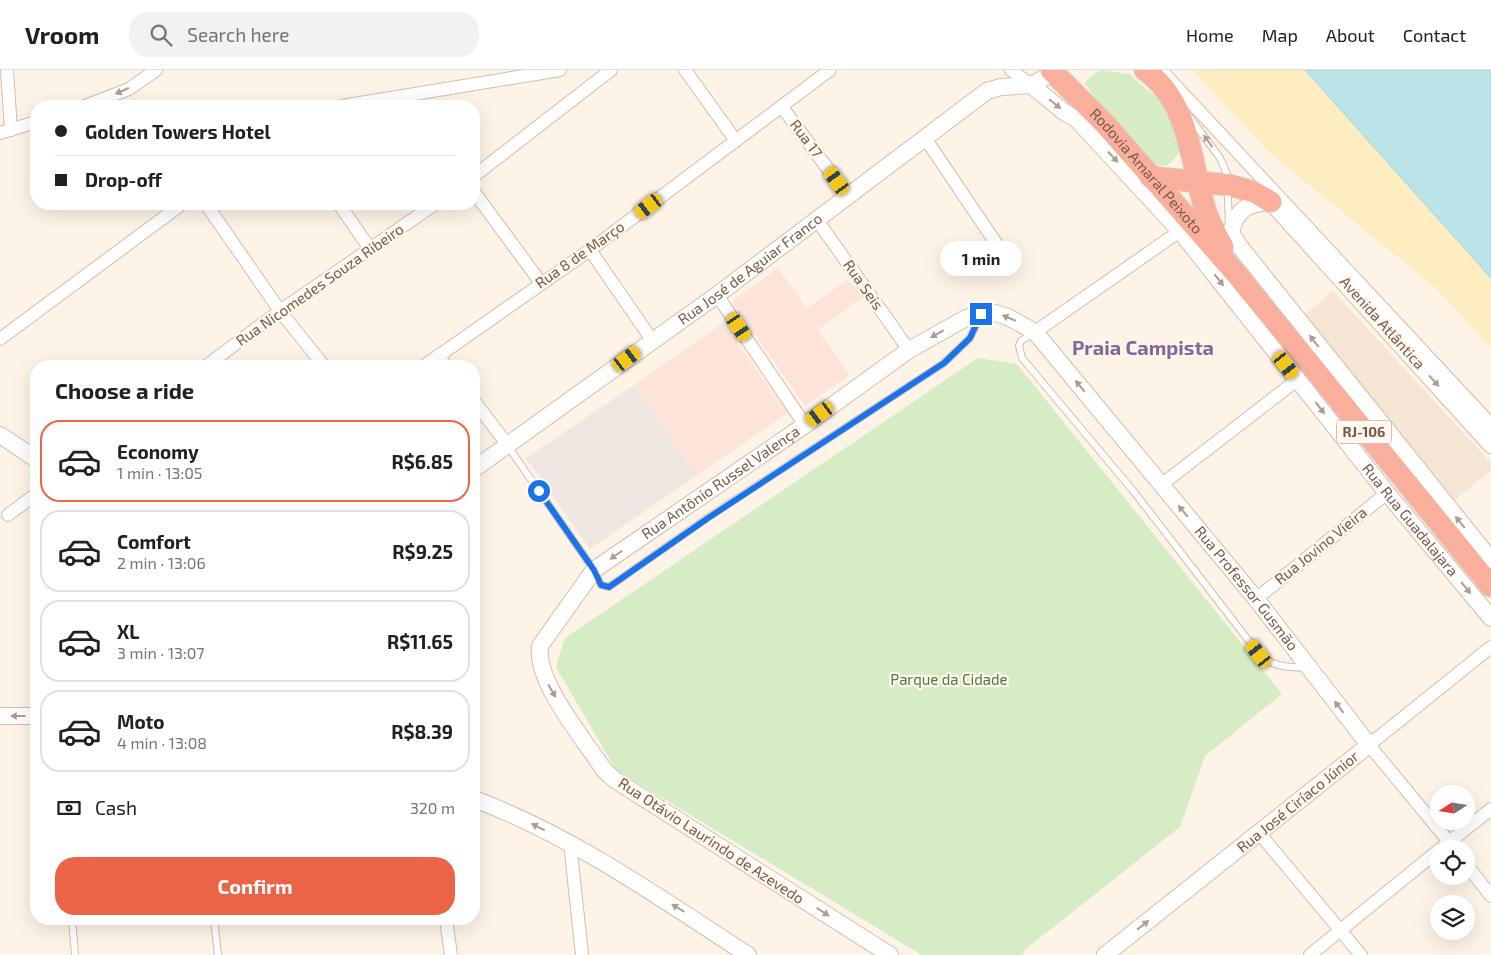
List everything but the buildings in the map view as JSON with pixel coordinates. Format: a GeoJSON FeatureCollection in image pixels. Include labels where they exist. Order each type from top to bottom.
{"type":"FeatureCollection","features":[{"type":"Feature","properties":{"kind":"highway","name":"Rodovia Amaral Peixoto"},"geometry":{"type":"LineString","coordinates":[[1055,71],[1106,125],[1117,140],[1154,177],[1238,276],[1491,586]]}},
{"type":"Feature","properties":{"kind":"highway","name":"Rodovia Amaral Peixoto"},"geometry":{"type":"LineString","coordinates":[[1154,72],[1179,112],[1194,153],[1198,182],[1213,229],[1238,276]]}},
{"type":"Feature","properties":{"kind":"highway"},"geometry":{"type":"LineString","coordinates":[[1154,177],[1169,173],[1194,153]]}},
{"type":"Feature","properties":{"kind":"highway"},"geometry":{"type":"LineString","coordinates":[[1154,177],[1229,184],[1254,192],[1271,202]]}},
{"type":"Feature","properties":{"kind":"street"},"geometry":{"type":"LineString","coordinates":[[7,70],[6,132],[30,124]]}},
{"type":"Feature","properties":{"kind":"street"},"geometry":{"type":"LineString","coordinates":[[100,100],[128,89],[156,70]]}},
{"type":"Feature","properties":{"kind":"street"},"geometry":{"type":"LineString","coordinates":[[378,100],[560,70]]}},
{"type":"Feature","properties":{"kind":"street"},"geometry":{"type":"LineString","coordinates":[[480,171],[611,70]]}},
{"type":"Feature","properties":{"kind":"street"},"geometry":{"type":"LineString","coordinates":[[685,70],[736,141]]}},
{"type":"Feature","properties":{"kind":"street","name":"Rua 8 de Março"},"geometry":{"type":"LineString","coordinates":[[432,360],[590,250],[830,70]]}},
{"type":"Feature","properties":{"kind":"street"},"geometry":{"type":"LineString","coordinates":[[1011,70],[1080,122],[1117,140]]}},
{"type":"Feature","properties":{"kind":"street","name":"Rua José de Aguiar Franco"},"geometry":{"type":"LineString","coordinates":[[480,464],[717,295],[987,91],[1000,87],[1031,85],[1055,71]]}},
{"type":"Feature","properties":{"kind":"street"},"geometry":{"type":"LineString","coordinates":[[1154,72],[1486,419],[1491,431]]}},
{"type":"Feature","properties":{"kind":"street","name":"Rua 17"},"geometry":{"type":"LineString","coordinates":[[782,107],[848,196]]}},
{"type":"Feature","properties":{"kind":"street","name":"Rua Rua Guadalajara"},"geometry":{"type":"LineString","coordinates":[[1080,122],[1180,231],[1387,492],[1491,618]]}},
{"type":"Feature","properties":{"kind":"street"},"geometry":{"type":"LineString","coordinates":[[925,138],[1004,255]]}},
{"type":"Feature","properties":{"kind":"street"},"geometry":{"type":"LineString","coordinates":[[480,200],[541,283]]}},
{"type":"Feature","properties":{"kind":"street"},"geometry":{"type":"LineString","coordinates":[[1271,202],[1258,202],[1243,208],[1236,216],[1232,233],[1317,345],[1491,560]]}},
{"type":"Feature","properties":{"kind":"street","name":"Avenida Atlântica"},"geometry":{"type":"LineString","coordinates":[[1271,202],[1363,301],[1491,445]]}},
{"type":"Feature","properties":{"kind":"street"},"geometry":{"type":"LineString","coordinates":[[0,339],[174,210]]}},
{"type":"Feature","properties":{"kind":"street"},"geometry":{"type":"LineString","coordinates":[[210,210],[280,311],[319,360]]}},
{"type":"Feature","properties":{"kind":"street"},"geometry":{"type":"LineString","coordinates":[[343,210],[370,249]]}},
{"type":"Feature","properties":{"kind":"street","name":"Rua Nicomedes Souza Ribeiro"},"geometry":{"type":"LineString","coordinates":[[214,360],[280,311],[426,210]]}},
{"type":"Feature","properties":{"kind":"street","name":"Rua Seis"},"geometry":{"type":"LineString","coordinates":[[817,220],[909,350]]}},
{"type":"Feature","properties":{"kind":"street"},"geometry":{"type":"LineString","coordinates":[[1035,332],[1180,231]]}},
{"type":"Feature","properties":{"kind":"street"},"geometry":{"type":"LineString","coordinates":[[590,250],[652,340]]}},
{"type":"Feature","properties":{"kind":"street"},"geometry":{"type":"LineString","coordinates":[[717,295],[805,425]]}},
{"type":"Feature","properties":{"kind":"street","name":"Rua Antônio Russel Valença"},"geometry":{"type":"LineString","coordinates":[[540,646],[594,570],[805,425],[909,350],[966,318],[981,314],[995,313],[1008,317],[1035,332]]}},
{"type":"Feature","properties":{"kind":"street","name":"Rua Professor Gusmão"},"geometry":{"type":"LineString","coordinates":[[1035,332],[1256,599],[1441,840]]}},
{"type":"Feature","properties":{"kind":"street"},"geometry":{"type":"LineString","coordinates":[[438,356],[441,360]]}},
{"type":"Feature","properties":{"kind":"street"},"geometry":{"type":"LineString","coordinates":[[1161,485],[1297,380]]}},
{"type":"Feature","properties":{"kind":"street"},"geometry":{"type":"LineString","coordinates":[[480,409],[507,444]]}},
{"type":"Feature","properties":{"kind":"street"},"geometry":{"type":"LineString","coordinates":[[0,435],[30,455]]}},
{"type":"Feature","properties":{"kind":"street","name":"Rua Jovino Vieira"},"geometry":{"type":"LineString","coordinates":[[1256,599],[1387,492]]}},
{"type":"Feature","properties":{"kind":"street"},"geometry":{"type":"LineString","coordinates":[[8,515],[30,498]]}},
{"type":"Feature","properties":{"kind":"street","name":"Rua Otávio Laurindo de Azevedo"},"geometry":{"type":"LineString","coordinates":[[540,646],[539,656],[550,688],[604,770],[615,780],[890,955]]}},
{"type":"Feature","properties":{"kind":"street","name":"Rua José Ciríaco Júnior"},"geometry":{"type":"LineString","coordinates":[[1104,955],[1491,647]]}},
{"type":"Feature","properties":{"kind":"street"},"geometry":{"type":"LineString","coordinates":[[0,716],[30,716]]}},
{"type":"Feature","properties":{"kind":"street"},"geometry":{"type":"LineString","coordinates":[[480,800],[510,812],[570,843],[685,912],[748,955]]}},
{"type":"Feature","properties":{"kind":"street"},"geometry":{"type":"LineString","coordinates":[[1454,840],[1491,809]]}},
{"type":"Feature","properties":{"kind":"street"},"geometry":{"type":"LineString","coordinates":[[1259,833],[1361,955]]}},
{"type":"Feature","properties":{"kind":"street"},"geometry":{"type":"LineString","coordinates":[[570,843],[582,955]]}},
{"type":"Feature","properties":{"kind":"street"},"geometry":{"type":"LineString","coordinates":[[1310,955],[1430,860]]}},
{"type":"Feature","properties":{"kind":"street"},"geometry":{"type":"LineString","coordinates":[[1475,876],[1491,896]]}},
{"type":"Feature","properties":{"kind":"street"},"geometry":{"type":"LineString","coordinates":[[447,925],[450,955]]}},
{"type":"Feature","properties":{"kind":"street"},"geometry":{"type":"LineString","coordinates":[[718,936],[724,942],[725,955]]}},
{"type":"Feature","properties":{"kind":"lane"},"geometry":{"type":"LineString","coordinates":[[1154,72],[1179,102],[1220,158],[1229,184],[1228,216],[1232,233]]}},
{"type":"Feature","properties":{"kind":"lane"},"geometry":{"type":"LineString","coordinates":[[507,444],[594,570],[601,585],[609,587],[708,518],[944,363],[967,342],[981,314]]}},
{"type":"Feature","properties":{"kind":"lane"},"geometry":{"type":"LineString","coordinates":[[1035,332],[1021,341],[1019,346],[1022,358],[1135,493],[1259,654],[1268,662],[1277,666],[1309,668]]}},
{"type":"Feature","properties":{"kind":"lane"},"geometry":{"type":"LineString","coordinates":[[72,925],[75,955]]}},
{"type":"Feature","properties":{"kind":"lane"},"geometry":{"type":"LineString","coordinates":[[215,925],[218,955]]}},
{"type":"Feature","properties":{"kind":"shaded area"},"geometry":{"type":"Polygon","coordinates":[[[778,268],[807,309],[848,279],[862,297],[818,330],[850,375],[805,406],[732,301],[778,268]]]}},
{"type":"Feature","properties":{"kind":"shaded area"},"geometry":{"type":"Polygon","coordinates":[[[1333,291],[1491,463],[1491,470],[1455,500],[1302,317],[1333,291]]]}},
{"type":"Feature","properties":{"kind":"shaded area"},"geometry":{"type":"Polygon","coordinates":[[[723,323],[788,413],[697,475],[634,385],[723,323]]]}},
{"type":"Feature","properties":{"kind":"shaded area"},"geometry":{"type":"Polygon","coordinates":[[[634,385],[697,475],[590,549],[526,458],[634,385]]]}},
{"type":"Feature","properties":{"kind":"green space"},"geometry":{"type":"Polygon","coordinates":[[[1101,70],[1129,74],[1157,98],[1178,126],[1181,151],[1168,165],[1154,166],[1094,97],[1085,83],[1092,75],[1101,70]]]}},
{"type":"Feature","properties":{"kind":"green space","name":"Parque da Cidade"},"geometry":{"type":"Polygon","coordinates":[[[978,358],[1017,364],[1282,694],[1205,756],[1180,827],[1027,948],[1022,955],[922,955],[616,770],[556,667],[565,638],[978,358]]]}},
{"type":"Feature","properties":{"kind":"sand"},"geometry":{"type":"Polygon","coordinates":[[[1192,70],[1305,70],[1491,278],[1491,348],[1438,290],[1271,154],[1192,70]]]}},
{"type":"Feature","properties":{"kind":"water"},"geometry":{"type":"Polygon","coordinates":[[[1305,70],[1491,70],[1491,278],[1305,70]]]}},
{"type":"Feature","properties":{"kind":"district","name":"Praia Campista"},"geometry":{"type":"Point","coordinates":[1143,348]}},
{"type":"Feature","properties":{"kind":"route"},"geometry":{"type":"LineString","coordinates":[[539,491],[594,570],[601,585],[609,587],[708,518],[944,363],[964,346],[970,338],[981,314]]}}]}
